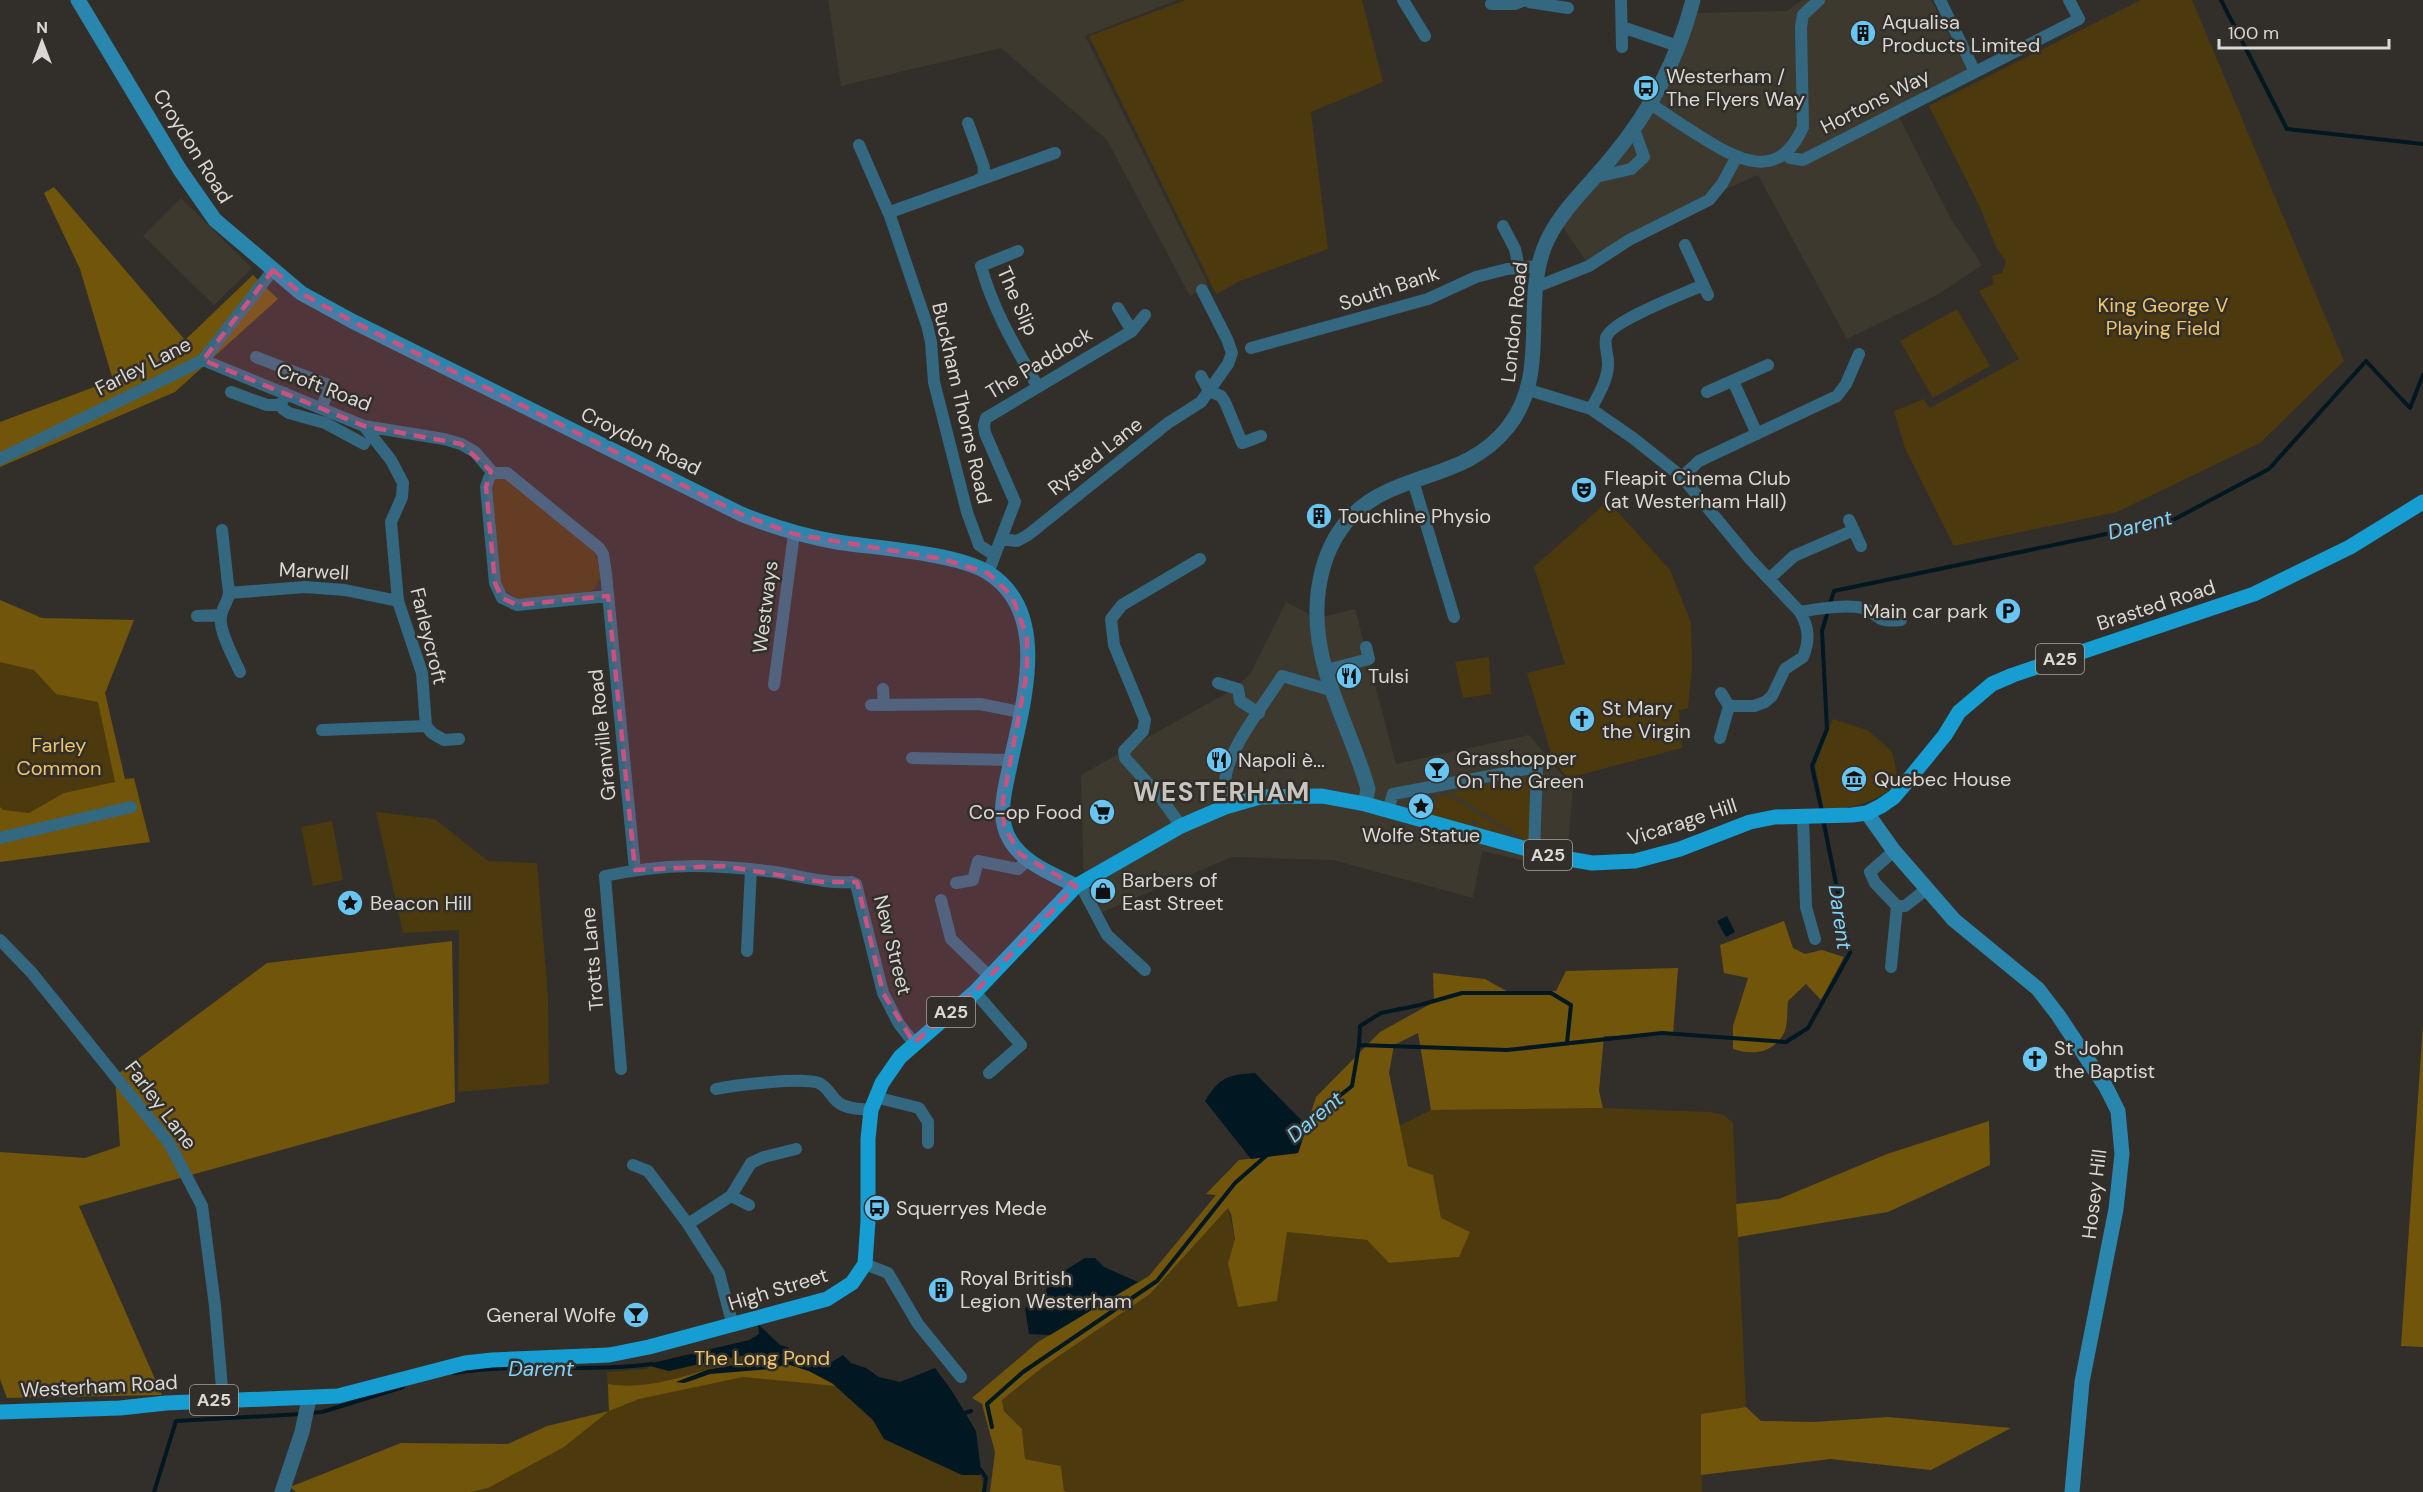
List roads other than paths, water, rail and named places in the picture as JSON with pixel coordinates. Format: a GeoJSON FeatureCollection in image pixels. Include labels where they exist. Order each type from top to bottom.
{"type":"FeatureCollection","features":[{"type":"Feature","properties":{"kind":"main road","name":"Croydon Road"},"geometry":{"type":"LineString","coordinates":[[78,0],[180,170],[215,219],[301,293],[352,321],[741,514],[794,534],[943,558],[988,573],[1012,596],[1021,610],[1025,623],[1028,655],[1002,814],[1010,839],[1020,854],[1078,885]]}},
{"type":"Feature","properties":{"kind":"main road","name":"Brasted Road"},"geometry":{"type":"LineString","coordinates":[[1867,813],[1894,797],[1945,735],[1959,712],[1992,684],[2254,594],[2350,547],[2423,502]]}},
{"type":"Feature","properties":{"kind":"main road","name":"A25"},"geometry":{"type":"LineString","coordinates":[[865,1264],[867,1157],[873,1103],[895,1064],[914,1043],[975,992],[1078,885],[1181,826],[1229,806],[1260,797],[1322,796],[1365,804]]}},
{"type":"Feature","properties":{"kind":"main road","name":"Vicarage Hill"},"geometry":{"type":"LineString","coordinates":[[1365,804],[1534,852],[1592,863],[1635,861],[1680,849],[1750,822],[1775,818],[1803,818]]}},
{"type":"Feature","properties":{"kind":"main road","name":"A25"},"geometry":{"type":"LineString","coordinates":[[1803,818],[1867,813]]}},
{"type":"Feature","properties":{"kind":"main road","name":"Hosey Hill"},"geometry":{"type":"LineString","coordinates":[[1867,813],[1894,851],[1954,920],[2038,989],[2106,1087],[2118,1111],[2122,1154],[2117,1198],[2082,1382],[2072,1492]]}},
{"type":"Feature","properties":{"kind":"main road","name":"High Street"},"geometry":{"type":"LineString","coordinates":[[307,1409],[338,1396],[465,1363],[609,1355],[733,1326],[827,1299],[852,1284],[865,1264]]}},
{"type":"Feature","properties":{"kind":"main road","name":"Westerham Road"},"geometry":{"type":"LineString","coordinates":[[0,1412],[120,1408],[223,1400],[307,1409]]}},
{"type":"Feature","properties":{"kind":"street"},"geometry":{"type":"LineString","coordinates":[[1403,0],[1425,36]]}},
{"type":"Feature","properties":{"kind":"street"},"geometry":{"type":"LineString","coordinates":[[1491,4],[1515,4],[1526,0],[1568,8]]}},
{"type":"Feature","properties":{"kind":"street"},"geometry":{"type":"LineString","coordinates":[[1621,0],[1622,47]]}},
{"type":"Feature","properties":{"kind":"street","name":"London Road"},"geometry":{"type":"LineString","coordinates":[[1365,804],[1368,789],[1331,687],[1319,641],[1321,574],[1332,541],[1360,507],[1386,492],[1461,465],[1491,446],[1515,416],[1529,390],[1538,266],[1550,234],[1634,129],[1651,104],[1678,46],[1693,0]]}},
{"type":"Feature","properties":{"kind":"street"},"geometry":{"type":"LineString","coordinates":[[1651,104],[1736,158],[1751,162],[1767,161],[1785,153],[1796,142],[1803,127],[1801,27],[1803,15],[1819,0]]}},
{"type":"Feature","properties":{"kind":"street"},"geometry":{"type":"LineString","coordinates":[[1940,0],[1975,72]]}},
{"type":"Feature","properties":{"kind":"street","name":"Hortons Way"},"geometry":{"type":"LineString","coordinates":[[1785,153],[1790,158],[1803,160],[2079,19],[2069,0]]}},
{"type":"Feature","properties":{"kind":"street"},"geometry":{"type":"LineString","coordinates":[[1622,27],[1678,46]]}},
{"type":"Feature","properties":{"kind":"street"},"geometry":{"type":"LineString","coordinates":[[968,123],[984,167],[983,177],[978,180]]}},
{"type":"Feature","properties":{"kind":"street"},"geometry":{"type":"LineString","coordinates":[[1596,177],[1631,169],[1644,157],[1634,129]]}},
{"type":"Feature","properties":{"kind":"street","name":"Buckham Thorns Road"},"geometry":{"type":"LineString","coordinates":[[859,146],[890,216],[927,325],[931,342],[934,382],[966,512],[979,545],[994,555]]}},
{"type":"Feature","properties":{"kind":"street"},"geometry":{"type":"LineString","coordinates":[[890,216],[892,211],[1055,153]]}},
{"type":"Feature","properties":{"kind":"street"},"geometry":{"type":"LineString","coordinates":[[1536,287],[1589,266],[1629,240],[1709,200],[1722,184],[1736,158]]}},
{"type":"Feature","properties":{"kind":"street"},"geometry":{"type":"LineString","coordinates":[[1503,226],[1515,249],[1519,268]]}},
{"type":"Feature","properties":{"kind":"street"},"geometry":{"type":"LineString","coordinates":[[1591,409],[1607,375],[1609,364],[1606,338],[1611,328],[1623,321],[1706,290],[1685,244]]}},
{"type":"Feature","properties":{"kind":"street","name":"The Slip"},"geometry":{"type":"LineString","coordinates":[[1018,251],[981,266],[988,291],[1000,319],[1038,387]]}},
{"type":"Feature","properties":{"kind":"street","name":"South Bank"},"geometry":{"type":"LineString","coordinates":[[1251,348],[1428,299],[1476,277],[1538,266]]}},
{"type":"Feature","properties":{"kind":"street","name":"Farley Lane"},"geometry":{"type":"LineString","coordinates":[[0,459],[203,360],[273,270]]}},
{"type":"Feature","properties":{"kind":"street","name":"Rysted Lane"},"geometry":{"type":"LineString","coordinates":[[1001,539],[1017,541],[1028,535],[1168,423],[1201,402],[1228,364],[1232,354],[1227,339],[1202,290]]}},
{"type":"Feature","properties":{"kind":"street"},"geometry":{"type":"LineString","coordinates":[[1118,308],[1132,331]]}},
{"type":"Feature","properties":{"kind":"street","name":"The Paddock"},"geometry":{"type":"LineString","coordinates":[[988,573],[1015,502],[984,425],[986,418],[1132,331],[1145,315]]}},
{"type":"Feature","properties":{"kind":"street"},"geometry":{"type":"LineString","coordinates":[[1682,477],[1699,461],[1836,396],[1846,384],[1859,354]]}},
{"type":"Feature","properties":{"kind":"street"},"geometry":{"type":"LineString","coordinates":[[256,357],[332,386],[321,408]]}},
{"type":"Feature","properties":{"kind":"street","name":"Croft Road"},"geometry":{"type":"LineString","coordinates":[[203,360],[283,399],[321,408],[364,426],[444,439],[461,444],[475,452],[493,473]]}},
{"type":"Feature","properties":{"kind":"street"},"geometry":{"type":"LineString","coordinates":[[1707,392],[1768,365]]}},
{"type":"Feature","properties":{"kind":"street"},"geometry":{"type":"LineString","coordinates":[[1201,376],[1209,391],[1221,396],[1225,402],[1242,443],[1261,436]]}},
{"type":"Feature","properties":{"kind":"street"},"geometry":{"type":"LineString","coordinates":[[1733,381],[1757,434]]}},
{"type":"Feature","properties":{"kind":"street"},"geometry":{"type":"LineString","coordinates":[[1529,390],[1591,409],[1633,438],[1682,477],[1719,523],[1800,612],[1806,623],[1809,637],[1803,657],[1785,669],[1772,696],[1765,702],[1754,706],[1729,705]]}},
{"type":"Feature","properties":{"kind":"street"},"geometry":{"type":"LineString","coordinates":[[231,392],[267,405],[283,399],[289,413],[325,423],[364,444]]}},
{"type":"Feature","properties":{"kind":"street","name":"Farleycroft"},"geometry":{"type":"LineString","coordinates":[[364,426],[391,460],[403,483],[402,496],[391,522],[398,601],[422,673],[426,726]]}},
{"type":"Feature","properties":{"kind":"street"},"geometry":{"type":"LineString","coordinates":[[493,473],[486,487],[495,583],[502,598],[517,605],[608,596]]}},
{"type":"Feature","properties":{"kind":"street","name":"Granville Road"},"geometry":{"type":"LineString","coordinates":[[493,473],[507,473],[599,548],[604,560],[635,870]]}},
{"type":"Feature","properties":{"kind":"street"},"geometry":{"type":"LineString","coordinates":[[1413,481],[1454,616]]}},
{"type":"Feature","properties":{"kind":"street"},"geometry":{"type":"LineString","coordinates":[[1770,578],[1794,556],[1851,525],[1861,546]]}},
{"type":"Feature","properties":{"kind":"street"},"geometry":{"type":"LineString","coordinates":[[222,530],[229,593],[228,603],[221,615],[221,626],[240,672]]}},
{"type":"Feature","properties":{"kind":"street","name":"Westways"},"geometry":{"type":"LineString","coordinates":[[774,685],[794,534]]}},
{"type":"Feature","properties":{"kind":"street"},"geometry":{"type":"LineString","coordinates":[[1181,826],[1161,798],[1125,758],[1124,751],[1143,730],[1145,720],[1114,645],[1111,619],[1122,605],[1200,558]]}},
{"type":"Feature","properties":{"kind":"street","name":"Marwell"},"geometry":{"type":"LineString","coordinates":[[229,593],[305,587],[345,590],[398,601]]}},
{"type":"Feature","properties":{"kind":"street"},"geometry":{"type":"LineString","coordinates":[[1800,612],[1820,608],[1862,608],[1883,622],[1901,620]]}},
{"type":"Feature","properties":{"kind":"street"},"geometry":{"type":"LineString","coordinates":[[198,616],[221,615]]}},
{"type":"Feature","properties":{"kind":"street"},"geometry":{"type":"LineString","coordinates":[[1326,670],[1368,653]]}},
{"type":"Feature","properties":{"kind":"street"},"geometry":{"type":"LineString","coordinates":[[1229,806],[1226,779],[1244,731],[1259,713],[1282,676],[1327,689],[1331,687]]}},
{"type":"Feature","properties":{"kind":"street"},"geometry":{"type":"LineString","coordinates":[[1218,682],[1238,689],[1240,701],[1259,713]]}},
{"type":"Feature","properties":{"kind":"street"},"geometry":{"type":"LineString","coordinates":[[883,689],[878,705],[980,704],[1020,712]]}},
{"type":"Feature","properties":{"kind":"street"},"geometry":{"type":"LineString","coordinates":[[1720,693],[1729,705]]}},
{"type":"Feature","properties":{"kind":"street"},"geometry":{"type":"LineString","coordinates":[[1720,738],[1729,705]]}},
{"type":"Feature","properties":{"kind":"street"},"geometry":{"type":"LineString","coordinates":[[322,730],[426,726],[432,733],[444,740],[459,739]]}},
{"type":"Feature","properties":{"kind":"street"},"geometry":{"type":"LineString","coordinates":[[912,758],[1011,760]]}},
{"type":"Feature","properties":{"kind":"street"},"geometry":{"type":"LineString","coordinates":[[1388,810],[1393,794],[1537,767],[1534,852]]}},
{"type":"Feature","properties":{"kind":"street"},"geometry":{"type":"LineString","coordinates":[[0,838],[131,807]]}},
{"type":"Feature","properties":{"kind":"street"},"geometry":{"type":"LineString","coordinates":[[1803,818],[1806,907],[1815,939]]}},
{"type":"Feature","properties":{"kind":"street"},"geometry":{"type":"LineString","coordinates":[[1894,851],[1870,872],[1875,883],[1897,906],[1905,906],[1928,888]]}},
{"type":"Feature","properties":{"kind":"street"},"geometry":{"type":"LineString","coordinates":[[956,883],[973,880],[978,861],[1018,869],[1028,860]]}},
{"type":"Feature","properties":{"kind":"street"},"geometry":{"type":"LineString","coordinates":[[635,870],[677,865],[751,869],[747,951]]}},
{"type":"Feature","properties":{"kind":"street","name":"New Street"},"geometry":{"type":"LineString","coordinates":[[751,869],[822,882],[856,884],[883,993],[894,1018],[914,1043]]}},
{"type":"Feature","properties":{"kind":"street","name":"Trotts Lane"},"geometry":{"type":"LineString","coordinates":[[621,1069],[605,876],[635,870]]}},
{"type":"Feature","properties":{"kind":"street"},"geometry":{"type":"LineString","coordinates":[[1078,885],[1107,935],[1145,970]]}},
{"type":"Feature","properties":{"kind":"street"},"geometry":{"type":"LineString","coordinates":[[941,900],[951,939],[989,976]]}},
{"type":"Feature","properties":{"kind":"street"},"geometry":{"type":"LineString","coordinates":[[1891,967],[1897,906]]}},
{"type":"Feature","properties":{"kind":"street","name":"Farley Lane"},"geometry":{"type":"LineString","coordinates":[[0,940],[32,973],[169,1143],[202,1206],[215,1306],[223,1400]]}},
{"type":"Feature","properties":{"kind":"street"},"geometry":{"type":"LineString","coordinates":[[975,992],[1021,1045],[989,1073]]}},
{"type":"Feature","properties":{"kind":"street"},"geometry":{"type":"LineString","coordinates":[[716,1089],[741,1084],[818,1083],[831,1092],[838,1102],[846,1106],[873,1103],[919,1108],[928,1122],[928,1143]]}},
{"type":"Feature","properties":{"kind":"street"},"geometry":{"type":"LineString","coordinates":[[688,1224],[731,1196],[751,1163],[764,1157],[796,1149]]}},
{"type":"Feature","properties":{"kind":"street"},"geometry":{"type":"LineString","coordinates":[[633,1165],[648,1171],[688,1224],[719,1273],[733,1326]]}},
{"type":"Feature","properties":{"kind":"street"},"geometry":{"type":"LineString","coordinates":[[731,1196],[749,1204]]}},
{"type":"Feature","properties":{"kind":"street"},"geometry":{"type":"LineString","coordinates":[[865,1264],[888,1273],[918,1324],[961,1377]]}},
{"type":"Feature","properties":{"kind":"street"},"geometry":{"type":"LineString","coordinates":[[282,1492],[307,1409]]}},
{"type":"Feature","properties":{"kind":"water"},"geometry":{"type":"Polygon","coordinates":[[[1727,916],[1735,932],[1726,937],[1717,921],[1727,916]]]}},
{"type":"Feature","properties":{"kind":"water"},"geometry":{"type":"Polygon","coordinates":[[[1255,1073],[1307,1126],[1298,1153],[1251,1159],[1205,1101],[1215,1087],[1225,1079],[1255,1073]]]}},
{"type":"Feature","properties":{"kind":"water"},"geometry":{"type":"Polygon","coordinates":[[[1085,1258],[1095,1258],[1104,1267],[1138,1282],[1050,1335],[1029,1334],[1025,1308],[1045,1295],[1050,1276],[1064,1271],[1085,1258]]]}},
{"type":"Feature","properties":{"kind":"water"},"geometry":{"type":"Polygon","coordinates":[[[758,1324],[780,1345],[788,1347],[802,1361],[827,1365],[843,1355],[851,1363],[866,1368],[879,1377],[900,1382],[935,1368],[976,1431],[980,1475],[962,1475],[884,1439],[873,1420],[832,1383],[809,1371],[787,1364],[771,1369],[710,1374],[684,1383],[676,1382],[707,1370],[761,1360],[766,1357],[761,1353],[669,1371],[650,1366],[652,1363],[749,1340],[759,1334],[758,1324]]]}},
{"type":"Feature","properties":{"kind":"waterway"},"geometry":{"type":"LineString","coordinates":[[2221,0],[2287,129],[2423,144]]}},
{"type":"Feature","properties":{"kind":"waterway","name":"Darent"},"geometry":{"type":"LineString","coordinates":[[1830,604],[1834,591],[2173,520],[2269,469],[2366,361],[2410,408],[2423,375]]}},
{"type":"Feature","properties":{"kind":"waterway","name":"Darent"},"geometry":{"type":"LineString","coordinates":[[1822,812],[1812,766],[1827,729],[1822,631],[1828,611]]}},
{"type":"Feature","properties":{"kind":"waterway","name":"Darent"},"geometry":{"type":"LineString","coordinates":[[1300,1127],[1352,1086],[1359,1045],[1507,1050],[1662,1033],[1786,1042],[1808,1028],[1850,953],[1823,819]]}},
{"type":"Feature","properties":{"kind":"waterway"},"geometry":{"type":"LineString","coordinates":[[1359,1045],[1360,1026],[1381,1013],[1462,993],[1551,993],[1571,1005],[1567,1043]]}},
{"type":"Feature","properties":{"kind":"waterway","name":"Darent"},"geometry":{"type":"LineString","coordinates":[[992,1427],[987,1404],[1023,1372],[1157,1281],[1235,1183],[1267,1155]]}},
{"type":"Feature","properties":{"kind":"waterway","name":"Darent"},"geometry":{"type":"LineString","coordinates":[[454,1373],[503,1368],[602,1368],[652,1364]]}},
{"type":"Feature","properties":{"kind":"waterway","name":"Darent"},"geometry":{"type":"LineString","coordinates":[[309,1413],[322,1412],[403,1387]]}},
{"type":"Feature","properties":{"kind":"waterway","name":"Darent"},"geometry":{"type":"LineString","coordinates":[[962,1414],[971,1411]]}},
{"type":"Feature","properties":{"kind":"waterway","name":"Darent"},"geometry":{"type":"LineString","coordinates":[[154,1492],[176,1421],[302,1414]]}},
{"type":"Feature","properties":{"kind":"waterway"},"geometry":{"type":"LineString","coordinates":[[981,1470],[986,1478],[984,1492]]}},
{"type":"Feature","properties":{"kind":"place","name":"Aqualisa Products Limited"},"geometry":{"type":"Point","coordinates":[1863,33]}},
{"type":"Feature","properties":{"kind":"place","name":"Westerham / The Flyers Way"},"geometry":{"type":"Point","coordinates":[1646,88]}},
{"type":"Feature","properties":{"kind":"place","name":"Fleapit Cinema Club (at Westerham Hall)"},"geometry":{"type":"Point","coordinates":[1584,490]}},
{"type":"Feature","properties":{"kind":"place","name":"Touchline Physio"},"geometry":{"type":"Point","coordinates":[1319,516]}},
{"type":"Feature","properties":{"kind":"place","name":"Main car park"},"geometry":{"type":"Point","coordinates":[2008,611]}},
{"type":"Feature","properties":{"kind":"place","name":"Tulsi"},"geometry":{"type":"Point","coordinates":[1349,676]}},
{"type":"Feature","properties":{"kind":"place","name":"St Mary the Virgin"},"geometry":{"type":"Point","coordinates":[1582,719]}},
{"type":"Feature","properties":{"kind":"place","name":"Napoli è..."},"geometry":{"type":"Point","coordinates":[1219,760]}},
{"type":"Feature","properties":{"kind":"place","name":"Grasshopper On The Green"},"geometry":{"type":"Point","coordinates":[1437,770]}},
{"type":"Feature","properties":{"kind":"place","name":"Quebec House"},"geometry":{"type":"Point","coordinates":[1854,779]}},
{"type":"Feature","properties":{"kind":"place","name":"Wolfe Statue"},"geometry":{"type":"Point","coordinates":[1421,806]}},
{"type":"Feature","properties":{"kind":"place","name":"Co-op Food"},"geometry":{"type":"Point","coordinates":[1102,812]}},
{"type":"Feature","properties":{"kind":"place","name":"Barbers of East Street"},"geometry":{"type":"Point","coordinates":[1103,891]}},
{"type":"Feature","properties":{"kind":"place","name":"Beacon Hill"},"geometry":{"type":"Point","coordinates":[350,903]}},
{"type":"Feature","properties":{"kind":"place","name":"St John the Baptist"},"geometry":{"type":"Point","coordinates":[2035,1059]}},
{"type":"Feature","properties":{"kind":"place","name":"Squerryes Mede"},"geometry":{"type":"Point","coordinates":[877,1208]}},
{"type":"Feature","properties":{"kind":"place","name":"Royal British Legion Westerham"},"geometry":{"type":"Point","coordinates":[941,1290]}},
{"type":"Feature","properties":{"kind":"place","name":"General Wolfe"},"geometry":{"type":"Point","coordinates":[636,1315]}},
{"type":"Feature","properties":{"kind":"district","name":"WESTERHAM"},"geometry":{"type":"Point","coordinates":[1222,792]}},
{"type":"Feature","properties":{"kind":"park label","name":"King George V Playing Field"},"geometry":{"type":"Point","coordinates":[2163,316]}},
{"type":"Feature","properties":{"kind":"park label","name":"Farley Common"},"geometry":{"type":"Point","coordinates":[59,756]}},
{"type":"Feature","properties":{"kind":"park label","name":"The Long Pond"},"geometry":{"type":"Point","coordinates":[762,1358]}}]}
